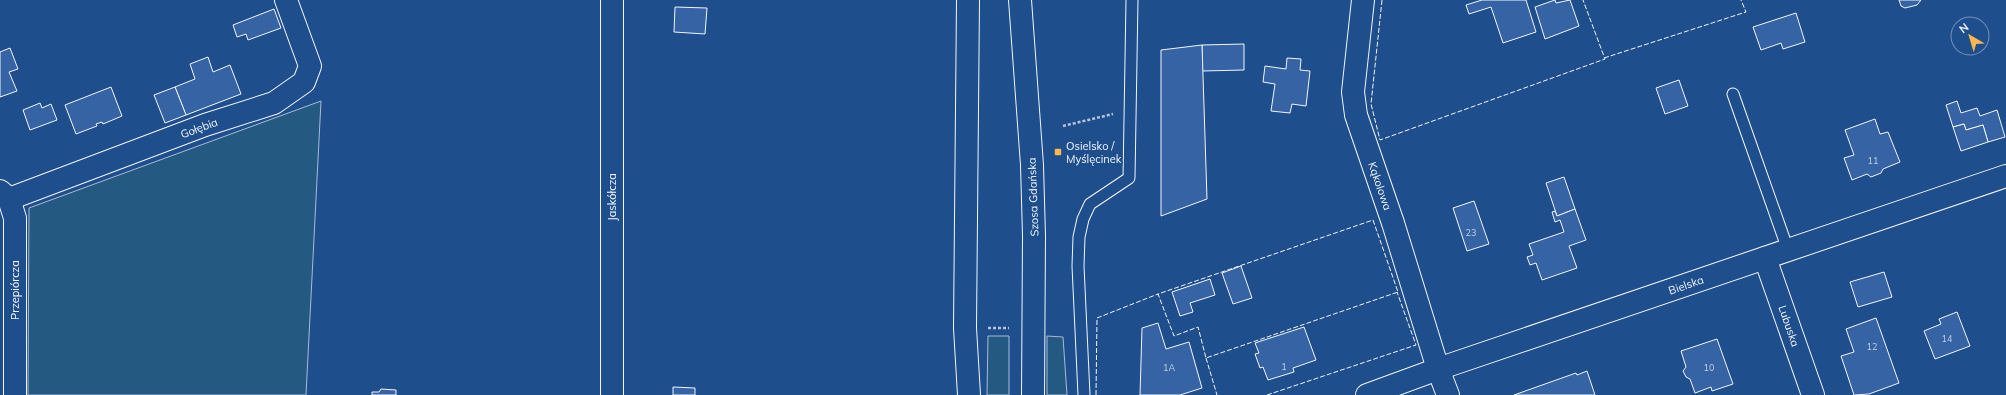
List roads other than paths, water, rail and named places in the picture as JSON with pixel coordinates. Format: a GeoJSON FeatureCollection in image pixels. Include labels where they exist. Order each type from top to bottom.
{"type":"FeatureCollection","features":[{"type":"Feature","properties":{"kind":"street","name":"Gołębia"},"geometry":{"type":"LineString","coordinates":[[4,195],[205,125],[274,103],[304,82],[310,66],[286,0]]}},
{"type":"Feature","properties":{"kind":"street","name":"Jaskółcza"},"geometry":{"type":"LineString","coordinates":[[612,0],[612,395]]}},
{"type":"Feature","properties":{"kind":"street"},"geometry":{"type":"LineString","coordinates":[[968,0],[965,328],[970,395]]}},
{"type":"Feature","properties":{"kind":"street","name":"Szosa Gdańska"},"geometry":{"type":"LineString","coordinates":[[1020,0],[1032,165],[1034,236],[1033,395]]}},
{"type":"Feature","properties":{"kind":"street","name":"Kąkolowa"},"geometry":{"type":"LineString","coordinates":[[1363,0],[1353,92],[1356,115],[1438,369],[1448,395]]}},
{"type":"Feature","properties":{"kind":"street","name":"Bielska"},"geometry":{"type":"LineString","coordinates":[[1366,395],[1438,369],[2006,176]]}},
{"type":"Feature","properties":{"kind":"street","name":"Przepiórcza"},"geometry":{"type":"LineString","coordinates":[[4,195],[15,218],[15,395]]}},
{"type":"Feature","properties":{"kind":"street","name":"Lubuska"},"geometry":{"type":"LineString","coordinates":[[1765,258],[1814,395]]}},
{"type":"Feature","properties":{"kind":"lane"},"geometry":{"type":"LineString","coordinates":[[1084,395],[1078,266],[1079,236],[1082,219],[1090,204],[1129,178],[1132,0]]}},
{"type":"Feature","properties":{"kind":"lane"},"geometry":{"type":"LineString","coordinates":[[1733,94],[1788,250]]}},
{"type":"Feature","properties":{"kind":"place","name":"Osielsko / Myślęcinek"},"geometry":{"type":"Point","coordinates":[1058,152]}}]}
